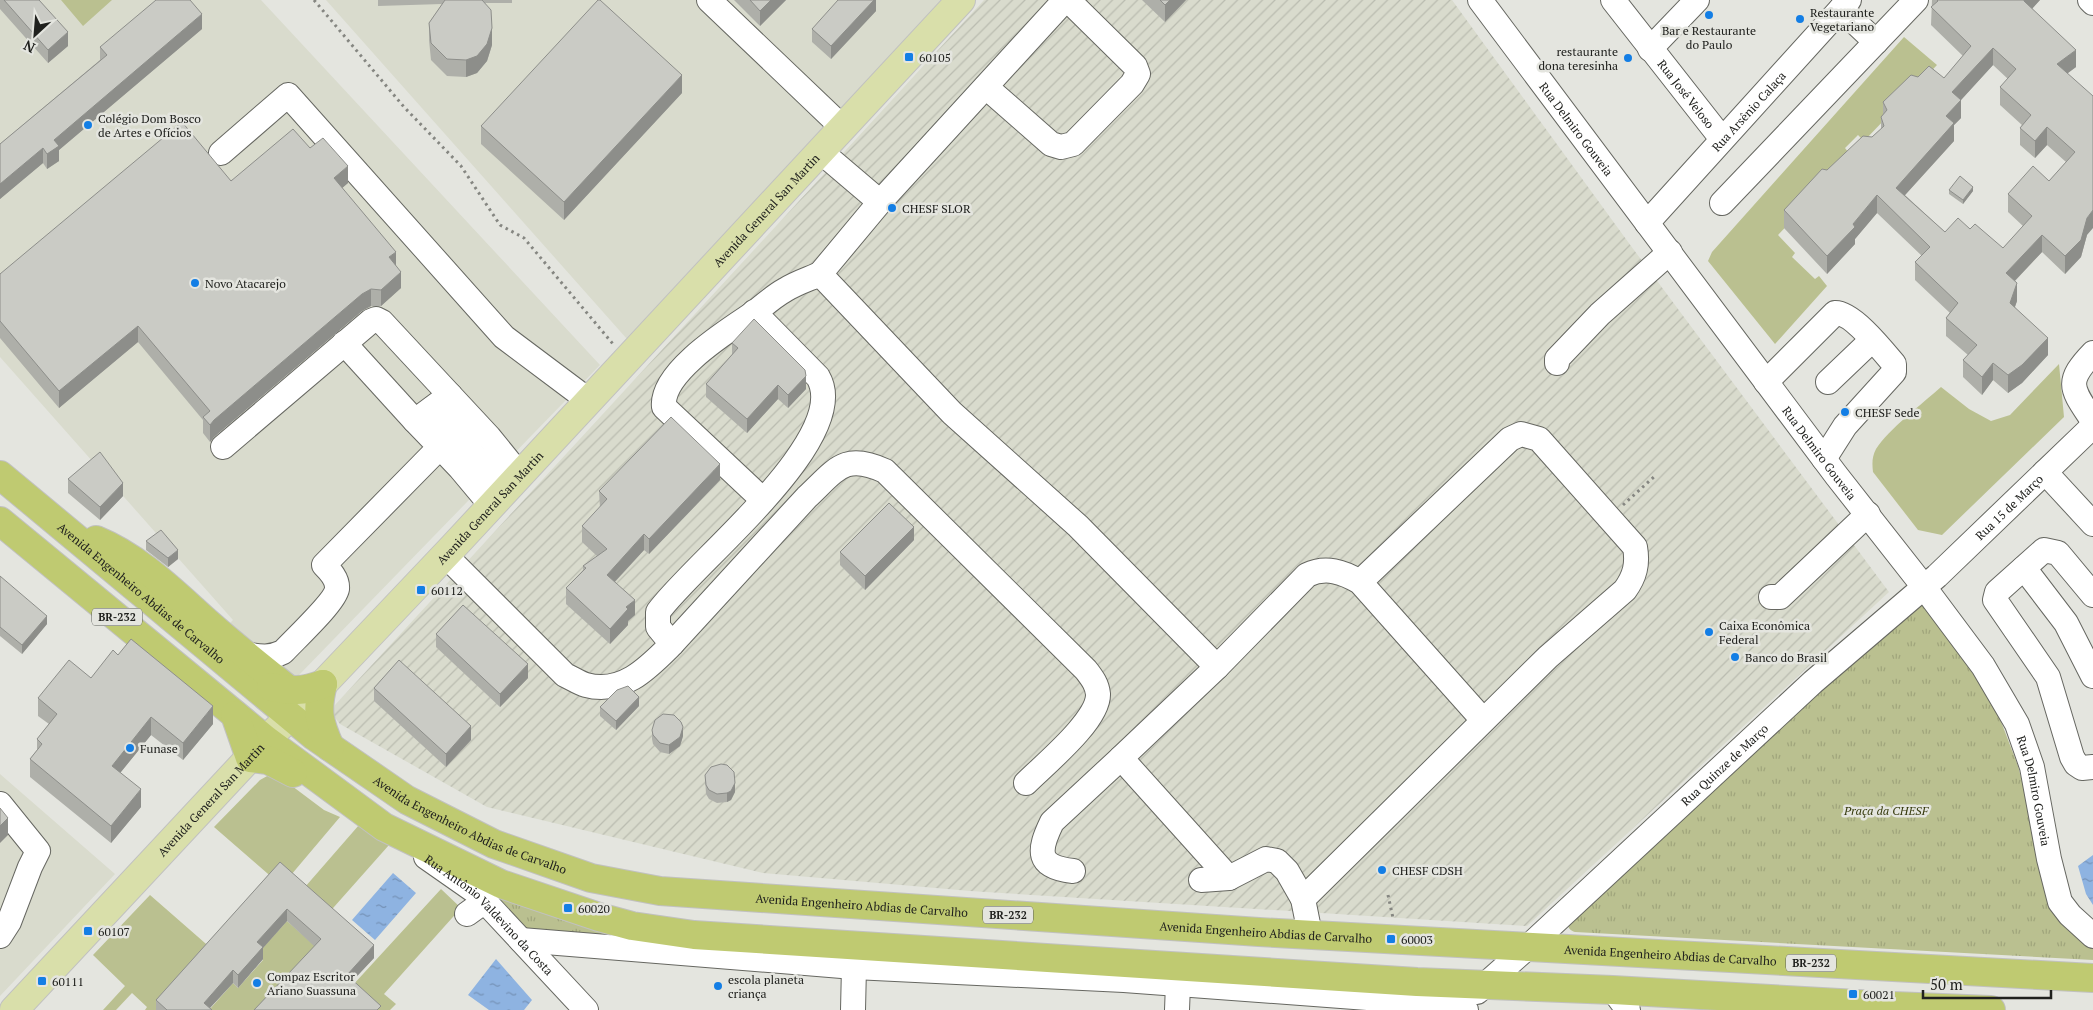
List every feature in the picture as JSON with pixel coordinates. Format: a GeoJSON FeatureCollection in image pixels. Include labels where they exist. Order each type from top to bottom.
{"type":"FeatureCollection","features":[{"type":"Feature","properties":{"kind":"highway","name":"Avenida Engenheiro Abdias de Carvalho"},"geometry":{"type":"LineString","coordinates":[[0,475],[247,682],[289,703],[330,747],[407,800],[494,844],[591,878],[660,891],[1310,934],[2093,978]]}},
{"type":"Feature","properties":{"kind":"highway"},"geometry":{"type":"LineString","coordinates":[[0,520],[64,529],[107,544],[134,560],[163,582],[243,654],[289,703]]}},
{"type":"Feature","properties":{"kind":"highway","name":"BR-232"},"geometry":{"type":"LineString","coordinates":[[0,520],[234,713],[258,749],[295,769],[374,820],[474,894],[501,884],[599,917],[632,926],[694,935],[1417,982],[1530,986],[1620,1000],[1991,1010]]}},
{"type":"Feature","properties":{"kind":"highway"},"geometry":{"type":"LineString","coordinates":[[323,684],[318,711],[320,724],[330,747]]}},
{"type":"Feature","properties":{"kind":"highway"},"geometry":{"type":"LineString","coordinates":[[374,820],[429,838],[450,842],[494,844]]}},
{"type":"Feature","properties":{"kind":"highway"},"geometry":{"type":"LineString","coordinates":[[474,894],[474,856],[481,848],[494,844]]}},
{"type":"Feature","properties":{"kind":"main road","name":"Avenida General San Martin"},"geometry":{"type":"LineString","coordinates":[[14,1010],[258,749],[289,703],[323,684],[960,0]]}},
{"type":"Feature","properties":{"kind":"street"},"geometry":{"type":"LineString","coordinates":[[709,0],[842,127]]}},
{"type":"Feature","properties":{"kind":"street"},"geometry":{"type":"LineString","coordinates":[[763,500],[664,406],[664,400],[670,384],[690,361],[710,343],[785,290],[820,274],[880,202],[986,87],[1067,0],[1135,66],[1138,74],[1132,84],[1073,144],[1061,147],[1051,144],[986,87]]}},
{"type":"Feature","properties":{"kind":"street","name":"Rua Delmiro Gouveia"},"geometry":{"type":"LineString","coordinates":[[1480,0],[1824,459],[1983,666],[2017,724],[2032,767],[2049,859],[2060,902],[2070,915],[2093,936]]}},
{"type":"Feature","properties":{"kind":"street","name":"Rua José Veloso"},"geometry":{"type":"LineString","coordinates":[[1613,0],[1722,139]]}},
{"type":"Feature","properties":{"kind":"street"},"geometry":{"type":"LineString","coordinates":[[1650,49],[1696,0]]}},
{"type":"Feature","properties":{"kind":"street"},"geometry":{"type":"LineString","coordinates":[[1722,203],[1916,0]]}},
{"type":"Feature","properties":{"kind":"street"},"geometry":{"type":"LineString","coordinates":[[2090,0],[2093,3]]}},
{"type":"Feature","properties":{"kind":"street"},"geometry":{"type":"LineString","coordinates":[[1845,4],[1876,42]]}},
{"type":"Feature","properties":{"kind":"street","name":"Rua Arsênio Calaça"},"geometry":{"type":"LineString","coordinates":[[1647,222],[1845,4]]}},
{"type":"Feature","properties":{"kind":"street"},"geometry":{"type":"LineString","coordinates":[[221,153],[288,95],[504,337],[588,400]]}},
{"type":"Feature","properties":{"kind":"street"},"geometry":{"type":"LineString","coordinates":[[820,150],[880,202]]}},
{"type":"Feature","properties":{"kind":"street"},"geometry":{"type":"LineString","coordinates":[[1556,363],[1557,359],[1600,314],[1670,252]]}},
{"type":"Feature","properties":{"kind":"street"},"geometry":{"type":"LineString","coordinates":[[820,274],[952,413],[1078,526],[1217,667]]}},
{"type":"Feature","properties":{"kind":"street"},"geometry":{"type":"LineString","coordinates":[[672,644],[658,627],[658,612],[763,500],[790,468],[812,436],[824,392],[818,376],[754,312]]}},
{"type":"Feature","properties":{"kind":"street"},"geometry":{"type":"LineString","coordinates":[[1766,382],[1835,313],[1845,314],[1894,364],[1894,372],[1844,426],[1824,459]]}},
{"type":"Feature","properties":{"kind":"street"},"geometry":{"type":"LineString","coordinates":[[223,447],[344,343],[376,319],[382,322],[433,408],[505,490]]}},
{"type":"Feature","properties":{"kind":"street"},"geometry":{"type":"LineString","coordinates":[[1828,382],[1872,340]]}},
{"type":"Feature","properties":{"kind":"street"},"geometry":{"type":"LineString","coordinates":[[344,343],[433,408],[440,447],[460,468],[505,490]]}},
{"type":"Feature","properties":{"kind":"street"},"geometry":{"type":"LineString","coordinates":[[2093,353],[2077,371],[2074,386],[2078,398],[2093,421]]}},
{"type":"Feature","properties":{"kind":"street","name":"Rua 15 de Março"},"geometry":{"type":"LineString","coordinates":[[1924,587],[2093,426]]}},
{"type":"Feature","properties":{"kind":"street"},"geometry":{"type":"LineString","coordinates":[[1303,899],[1548,657],[1625,590],[1632,581],[1637,561],[1635,548],[1610,518],[1538,439],[1522,434],[1510,440],[1360,582]]}},
{"type":"Feature","properties":{"kind":"street"},"geometry":{"type":"LineString","coordinates":[[243,654],[265,657],[275,656],[283,652],[319,614],[336,592],[337,587],[332,573],[324,565],[440,447]]}},
{"type":"Feature","properties":{"kind":"street"},"geometry":{"type":"LineString","coordinates":[[444,555],[565,675],[585,685],[610,686],[629,681],[646,671],[807,497],[827,478],[837,470],[856,462],[871,465],[885,471],[1086,670],[1096,683],[1098,695],[1092,715],[1026,783]]}},
{"type":"Feature","properties":{"kind":"street"},"geometry":{"type":"LineString","coordinates":[[2045,472],[2093,524]]}},
{"type":"Feature","properties":{"kind":"street"},"geometry":{"type":"LineString","coordinates":[[1772,597],[1778,599],[1868,514]]}},
{"type":"Feature","properties":{"kind":"street"},"geometry":{"type":"LineString","coordinates":[[2093,595],[2058,553],[2044,550],[1997,592],[1995,600],[2048,677],[2072,757],[2076,764],[2082,768],[2093,766]]}},
{"type":"Feature","properties":{"kind":"street"},"geometry":{"type":"LineString","coordinates":[[2024,568],[2066,623],[2093,676]]}},
{"type":"Feature","properties":{"kind":"street"},"geometry":{"type":"LineString","coordinates":[[1073,871],[1056,870],[1046,863],[1042,851],[1045,836],[1052,822],[1217,667],[1307,575],[1317,570],[1343,572],[1360,582],[1484,720]]}},
{"type":"Feature","properties":{"kind":"street","name":"Rua Quinze de Março"},"geometry":{"type":"LineString","coordinates":[[1462,1008],[1813,682],[1924,587]]}},
{"type":"Feature","properties":{"kind":"street"},"geometry":{"type":"LineString","coordinates":[[1122,758],[1229,878]]}},
{"type":"Feature","properties":{"kind":"street"},"geometry":{"type":"LineString","coordinates":[[0,804],[38,851],[9,922],[0,936]]}},
{"type":"Feature","properties":{"kind":"street"},"geometry":{"type":"LineString","coordinates":[[1201,880],[1229,878],[1266,859],[1273,859],[1287,871],[1303,899],[1310,934]]}},
{"type":"Feature","properties":{"kind":"street","name":"Rua Antônio Valdevino da Costa"},"geometry":{"type":"LineString","coordinates":[[474,894],[521,940],[586,1010]]}},
{"type":"Feature","properties":{"kind":"street"},"geometry":{"type":"LineString","coordinates":[[521,940],[854,967],[1178,984],[1462,1008]]}},
{"type":"Feature","properties":{"kind":"street"},"geometry":{"type":"LineString","coordinates":[[565,988],[562,977],[565,960],[574,950],[586,946]]}},
{"type":"Feature","properties":{"kind":"street"},"geometry":{"type":"LineString","coordinates":[[1529,946],[1530,986]]}},
{"type":"Feature","properties":{"kind":"street"},"geometry":{"type":"LineString","coordinates":[[853,1010],[854,967]]}},
{"type":"Feature","properties":{"kind":"street"},"geometry":{"type":"LineString","coordinates":[[1177,1010],[1178,984]]}},
{"type":"Feature","properties":{"kind":"path"},"geometry":{"type":"LineString","coordinates":[[314,0],[404,107],[461,166],[500,225],[524,238],[626,360]]}},
{"type":"Feature","properties":{"kind":"path"},"geometry":{"type":"LineString","coordinates":[[1610,518],[1656,475]]}},
{"type":"Feature","properties":{"kind":"shaded area"},"geometry":{"type":"Polygon","coordinates":[[[0,0],[261,0],[600,365],[299,675],[291,677],[227,626],[233,620],[0,357],[0,0]]]}},
{"type":"Feature","properties":{"kind":"shaded area"},"geometry":{"type":"Polygon","coordinates":[[[326,0],[943,0],[627,339],[326,0]]]}},
{"type":"Feature","properties":{"kind":"shaded area"},"geometry":{"type":"Polygon","coordinates":[[[984,0],[1452,0],[1631,246],[1889,592],[1527,926],[970,891],[763,873],[487,807],[340,724],[332,714],[335,705],[984,0]]]}},
{"type":"Feature","properties":{"kind":"shaded area"},"geometry":{"type":"Polygon","coordinates":[[[0,774],[115,874],[0,996],[0,774]]]}},
{"type":"Feature","properties":{"kind":"green space"},"geometry":{"type":"Polygon","coordinates":[[[61,0],[112,0],[83,26],[61,0]]]}},
{"type":"Feature","properties":{"kind":"green space"},"geometry":{"type":"Polygon","coordinates":[[[1904,37],[1937,65],[1864,141],[1858,135],[1845,148],[1852,157],[1778,235],[1795,253],[1792,257],[1815,279],[1819,276],[1827,286],[1775,344],[1708,261],[1712,252],[1904,37]]]}},
{"type":"Feature","properties":{"kind":"green space"},"geometry":{"type":"Polygon","coordinates":[[[2059,364],[2064,417],[1942,535],[1918,530],[1873,472],[1872,463],[1874,455],[1882,441],[1897,425],[1941,387],[1969,409],[1991,421],[2010,415],[2059,364]]]}},
{"type":"Feature","properties":{"kind":"green space","name":"Praça da CHESF"},"geometry":{"type":"Polygon","coordinates":[[[1919,601],[1972,669],[1997,711],[2018,766],[2029,808],[2093,944],[2093,960],[1575,932],[1568,927],[1569,921],[1919,601]]]}},
{"type":"Feature","properties":{"kind":"green space"},"geometry":{"type":"Polygon","coordinates":[[[269,775],[284,780],[324,810],[340,817],[291,875],[305,887],[359,825],[372,830],[389,845],[326,916],[275,880],[214,827],[260,780],[269,775]]]}},
{"type":"Feature","properties":{"kind":"green space"},"geometry":{"type":"Polygon","coordinates":[[[441,889],[461,908],[384,994],[396,1004],[390,1010],[377,1010],[352,986],[441,889]]]}},
{"type":"Feature","properties":{"kind":"green space"},"geometry":{"type":"Polygon","coordinates":[[[482,889],[667,936],[526,936],[482,889]]]}},
{"type":"Feature","properties":{"kind":"green space"},"geometry":{"type":"Polygon","coordinates":[[[150,895],[213,950],[159,1010],[145,1010],[147,1007],[132,993],[116,1010],[103,1010],[125,986],[93,955],[150,895]]]}},
{"type":"Feature","properties":{"kind":"green space"},"geometry":{"type":"Polygon","coordinates":[[[287,921],[324,954],[266,1010],[209,1010],[233,983],[238,988],[263,960],[257,954],[287,921]]]}},
{"type":"Feature","properties":{"kind":"water"},"geometry":{"type":"Polygon","coordinates":[[[2093,855],[2093,905],[2086,894],[2078,866],[2093,855]]]}},
{"type":"Feature","properties":{"kind":"water"},"geometry":{"type":"Polygon","coordinates":[[[393,873],[416,893],[375,940],[352,920],[393,873]]]}},
{"type":"Feature","properties":{"kind":"water"},"geometry":{"type":"Polygon","coordinates":[[[496,959],[532,1000],[524,1010],[489,1010],[468,995],[496,959]]]}},
{"type":"Feature","properties":{"kind":"building"},"geometry":{"type":"Polygon","coordinates":[[[4,0],[39,0],[68,32],[48,50],[4,0]]]}},
{"type":"Feature","properties":{"kind":"building"},"geometry":{"type":"Polygon","coordinates":[[[156,0],[190,0],[202,14],[54,140],[59,146],[47,154],[43,148],[0,184],[0,144],[107,55],[100,47],[156,0]]]}},
{"type":"Feature","properties":{"kind":"building"},"geometry":{"type":"Polygon","coordinates":[[[445,0],[482,0],[491,10],[492,28],[487,44],[477,56],[466,60],[447,59],[431,43],[429,23],[445,0]]]}},
{"type":"Feature","properties":{"kind":"building"},"geometry":{"type":"Polygon","coordinates":[[[598,0],[682,75],[564,202],[481,126],[598,0]]]}},
{"type":"Feature","properties":{"kind":"building"},"geometry":{"type":"Polygon","coordinates":[[[750,0],[771,0],[760,11],[750,0]]]}},
{"type":"Feature","properties":{"kind":"building"},"geometry":{"type":"Polygon","coordinates":[[[838,0],[874,0],[831,46],[812,29],[838,0]]]}},
{"type":"Feature","properties":{"kind":"building"},"geometry":{"type":"Polygon","coordinates":[[[1160,0],[1170,0],[1165,5],[1160,0]]]}},
{"type":"Feature","properties":{"kind":"building"},"geometry":{"type":"Polygon","coordinates":[[[2024,0],[2076,50],[2057,64],[2093,96],[2093,210],[2087,218],[2081,240],[2065,256],[2042,235],[2006,273],[2017,283],[2010,303],[2048,338],[2022,365],[2008,375],[1993,363],[1982,377],[1963,360],[1977,345],[1946,318],[1958,303],[1915,262],[1930,247],[1877,195],[1853,224],[1855,227],[1827,256],[1784,210],[1822,169],[1827,170],[1863,136],[1872,137],[1884,126],[1881,117],[1887,110],[1883,102],[1911,75],[1918,77],[1929,66],[1944,78],[1971,46],[1931,7],[1938,1],[2024,0]],[[1993,48],[1952,92],[1961,100],[1946,116],[1954,123],[1896,188],[1945,232],[1958,218],[1970,229],[1975,224],[2003,248],[2032,216],[2008,194],[2033,166],[2049,181],[2075,152],[2047,127],[2035,141],[2020,128],[2031,115],[2000,87],[2016,69],[1993,48]]]}},
{"type":"Feature","properties":{"kind":"building","name":"Novo Atacarejo"},"geometry":{"type":"Polygon","coordinates":[[[182,122],[231,181],[293,129],[310,148],[323,138],[348,166],[334,178],[396,252],[389,257],[401,272],[381,290],[371,289],[362,294],[210,425],[203,417],[210,411],[138,326],[59,391],[0,321],[0,274],[182,122]]]}},
{"type":"Feature","properties":{"kind":"building"},"geometry":{"type":"Polygon","coordinates":[[[1960,176],[1973,187],[1963,200],[1949,190],[1960,176]]]}},
{"type":"Feature","properties":{"kind":"building"},"geometry":{"type":"Polygon","coordinates":[[[754,319],[805,370],[806,376],[788,395],[778,385],[747,419],[706,384],[738,348],[732,343],[754,319]]]}},
{"type":"Feature","properties":{"kind":"building"},"geometry":{"type":"Polygon","coordinates":[[[671,417],[720,464],[649,539],[644,534],[607,575],[635,600],[626,607],[628,609],[610,629],[566,588],[586,568],[583,566],[607,549],[582,526],[607,499],[599,491],[671,417]]]}},
{"type":"Feature","properties":{"kind":"building"},"geometry":{"type":"Polygon","coordinates":[[[100,452],[123,483],[100,507],[68,479],[100,452]]]}},
{"type":"Feature","properties":{"kind":"building"},"geometry":{"type":"Polygon","coordinates":[[[889,503],[914,527],[865,576],[840,552],[889,503]]]}},
{"type":"Feature","properties":{"kind":"building"},"geometry":{"type":"Polygon","coordinates":[[[161,530],[178,550],[168,558],[146,541],[161,530]]]}},
{"type":"Feature","properties":{"kind":"building"},"geometry":{"type":"Polygon","coordinates":[[[0,576],[47,616],[22,645],[0,627],[0,576]]]}},
{"type":"Feature","properties":{"kind":"building"},"geometry":{"type":"Polygon","coordinates":[[[463,605],[528,664],[500,694],[436,634],[463,605]]]}},
{"type":"Feature","properties":{"kind":"building"},"geometry":{"type":"Polygon","coordinates":[[[131,639],[213,706],[183,743],[151,717],[112,766],[141,789],[111,826],[30,759],[42,744],[37,739],[57,714],[38,698],[69,660],[91,678],[113,650],[118,655],[131,639]]]}},
{"type":"Feature","properties":{"kind":"building"},"geometry":{"type":"Polygon","coordinates":[[[399,660],[471,726],[446,754],[374,688],[399,660]]]}},
{"type":"Feature","properties":{"kind":"building"},"geometry":{"type":"Polygon","coordinates":[[[628,686],[639,697],[616,721],[600,707],[617,690],[628,686]]]}},
{"type":"Feature","properties":{"kind":"building"},"geometry":{"type":"Polygon","coordinates":[[[663,714],[674,715],[683,727],[680,737],[669,745],[660,743],[653,735],[652,730],[655,720],[663,714]]]}},
{"type":"Feature","properties":{"kind":"building"},"geometry":{"type":"Polygon","coordinates":[[[721,764],[727,765],[734,772],[735,783],[731,791],[717,794],[709,790],[706,785],[705,775],[711,767],[721,764]]]}},
{"type":"Feature","properties":{"kind":"building"},"geometry":{"type":"Polygon","coordinates":[[[0,808],[8,818],[0,826],[0,808]]]}},
{"type":"Feature","properties":{"kind":"building"},"geometry":{"type":"Polygon","coordinates":[[[280,862],[374,945],[347,975],[381,1006],[377,1010],[254,1010],[321,939],[287,909],[257,942],[263,947],[238,975],[233,970],[204,1003],[212,1010],[167,1010],[156,1000],[280,862]]]}},
{"type":"Feature","properties":{"kind":"place","name":"Bar e Restaurante do Paulo"},"geometry":{"type":"Point","coordinates":[1709,15]}},
{"type":"Feature","properties":{"kind":"place","name":"Restaurante Vegetariano"},"geometry":{"type":"Point","coordinates":[1800,19]}},
{"type":"Feature","properties":{"kind":"place","name":"60105"},"geometry":{"type":"Point","coordinates":[909,57]}},
{"type":"Feature","properties":{"kind":"place","name":"restaurante dona teresinha"},"geometry":{"type":"Point","coordinates":[1628,58]}},
{"type":"Feature","properties":{"kind":"place","name":"Colégio Dom Bosco de Artes e Ofícios"},"geometry":{"type":"Point","coordinates":[88,125]}},
{"type":"Feature","properties":{"kind":"place","name":"CHESF SLOR"},"geometry":{"type":"Point","coordinates":[892,208]}},
{"type":"Feature","properties":{"kind":"place","name":"Novo Atacarejo"},"geometry":{"type":"Point","coordinates":[195,283]}},
{"type":"Feature","properties":{"kind":"place","name":"CHESF Sede"},"geometry":{"type":"Point","coordinates":[1845,412]}},
{"type":"Feature","properties":{"kind":"place","name":"60112"},"geometry":{"type":"Point","coordinates":[421,590]}},
{"type":"Feature","properties":{"kind":"place","name":"Caixa Econômica Federal"},"geometry":{"type":"Point","coordinates":[1709,632]}},
{"type":"Feature","properties":{"kind":"place","name":"Banco do Brasil"},"geometry":{"type":"Point","coordinates":[1735,657]}},
{"type":"Feature","properties":{"kind":"place","name":"Funase"},"geometry":{"type":"Point","coordinates":[130,748]}},
{"type":"Feature","properties":{"kind":"place","name":"CHESF CDSH"},"geometry":{"type":"Point","coordinates":[1382,870]}},
{"type":"Feature","properties":{"kind":"place","name":"60020"},"geometry":{"type":"Point","coordinates":[568,908]}},
{"type":"Feature","properties":{"kind":"place","name":"60107"},"geometry":{"type":"Point","coordinates":[88,931]}},
{"type":"Feature","properties":{"kind":"place","name":"60003"},"geometry":{"type":"Point","coordinates":[1391,939]}},
{"type":"Feature","properties":{"kind":"place","name":"60111"},"geometry":{"type":"Point","coordinates":[42,981]}},
{"type":"Feature","properties":{"kind":"place","name":"Compaz Escritor Ariano Suassuna"},"geometry":{"type":"Point","coordinates":[257,983]}},
{"type":"Feature","properties":{"kind":"place","name":"escola planeta criança"},"geometry":{"type":"Point","coordinates":[718,986]}},
{"type":"Feature","properties":{"kind":"place","name":"60021"},"geometry":{"type":"Point","coordinates":[1853,994]}}]}
